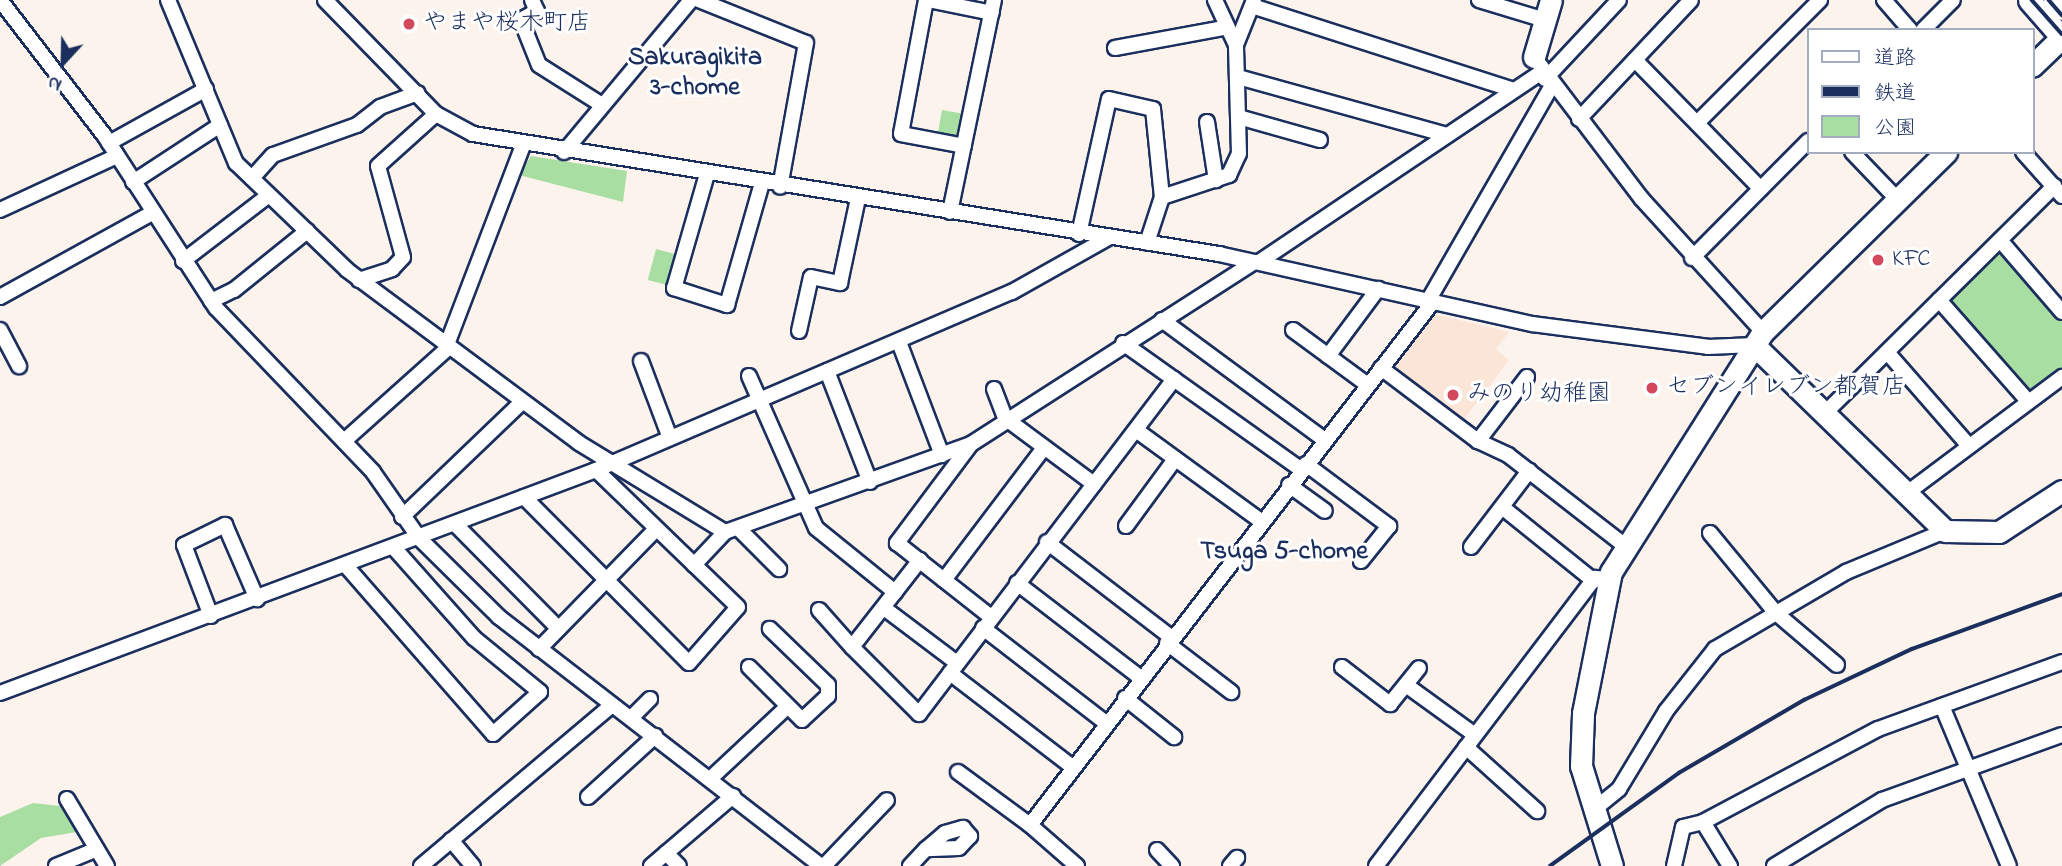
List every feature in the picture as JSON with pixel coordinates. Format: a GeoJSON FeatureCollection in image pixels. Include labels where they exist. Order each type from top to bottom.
{"type":"FeatureCollection","features":[{"type":"Feature","properties":{"kind":"street"},"geometry":{"type":"LineString","coordinates":[[0,0],[113,150],[183,261],[211,300],[344,441],[420,540],[540,649],[823,866],[887,800]]}},
{"type":"Feature","properties":{"kind":"street"},"geometry":{"type":"LineString","coordinates":[[168,0],[236,163],[269,195],[359,280],[447,347],[579,443],[617,461],[726,532],[741,531],[804,509],[971,444]]}},
{"type":"Feature","properties":{"kind":"street"},"geometry":{"type":"LineString","coordinates":[[325,0],[436,114],[473,134],[564,152],[1257,262],[1532,324],[1708,347],[1759,338]]}},
{"type":"Feature","properties":{"kind":"street"},"geometry":{"type":"LineString","coordinates":[[532,0],[537,11],[521,20],[539,65],[603,105]]}},
{"type":"Feature","properties":{"kind":"street"},"geometry":{"type":"LineString","coordinates":[[564,152],[691,0]]}},
{"type":"Feature","properties":{"kind":"street"},"geometry":{"type":"LineString","coordinates":[[699,0],[806,43],[780,187]]}},
{"type":"Feature","properties":{"kind":"street"},"geometry":{"type":"LineString","coordinates":[[950,212],[964,146],[993,6],[927,0],[901,134],[964,146]]}},
{"type":"Feature","properties":{"kind":"street"},"geometry":{"type":"LineString","coordinates":[[1215,0],[1224,28],[1237,45]]}},
{"type":"Feature","properties":{"kind":"street"},"geometry":{"type":"LineString","coordinates":[[1030,825],[1430,302],[1542,74],[1548,10],[1479,0]]}},
{"type":"Feature","properties":{"kind":"street"},"geometry":{"type":"LineString","coordinates":[[1107,724],[987,622],[944,580],[897,543],[971,444],[1004,418],[1123,342],[1257,262],[1513,90],[1542,74],[1619,0]]}},
{"type":"Feature","properties":{"kind":"street"},"geometry":{"type":"LineString","coordinates":[[1579,119],[1691,0]]}},
{"type":"Feature","properties":{"kind":"street"},"geometry":{"type":"LineString","coordinates":[[1697,123],[1820,0]]}},
{"type":"Feature","properties":{"kind":"street"},"geometry":{"type":"LineString","coordinates":[[1884,0],[1908,28]]}},
{"type":"Feature","properties":{"kind":"street"},"geometry":{"type":"LineString","coordinates":[[1925,28],[1954,0]]}},
{"type":"Feature","properties":{"kind":"street"},"geometry":{"type":"LineString","coordinates":[[2029,0],[2062,37],[2034,64]]}},
{"type":"Feature","properties":{"kind":"street"},"geometry":{"type":"LineString","coordinates":[[2054,0],[2062,9]]}},
{"type":"Feature","properties":{"kind":"street"},"geometry":{"type":"LineString","coordinates":[[1162,197],[1216,180],[1237,163],[1242,118],[1237,45],[1253,3],[1513,90]]}},
{"type":"Feature","properties":{"kind":"street"},"geometry":{"type":"LineString","coordinates":[[1115,48],[1224,28]]}},
{"type":"Feature","properties":{"kind":"street"},"geometry":{"type":"LineString","coordinates":[[1635,60],[1761,189]]}},
{"type":"Feature","properties":{"kind":"street"},"geometry":{"type":"LineString","coordinates":[[1542,74],[1759,338],[1945,531]]}},
{"type":"Feature","properties":{"kind":"street"},"geometry":{"type":"LineString","coordinates":[[1238,77],[1447,135]]}},
{"type":"Feature","properties":{"kind":"street"},"geometry":{"type":"LineString","coordinates":[[0,210],[113,150],[206,89]]}},
{"type":"Feature","properties":{"kind":"street"},"geometry":{"type":"LineString","coordinates":[[252,178],[273,155],[358,125],[380,107],[418,93]]}},
{"type":"Feature","properties":{"kind":"street"},"geometry":{"type":"LineString","coordinates":[[1079,234],[1106,100],[1153,109],[1162,197],[1147,243]]}},
{"type":"Feature","properties":{"kind":"street"},"geometry":{"type":"LineString","coordinates":[[359,280],[392,269],[403,257],[378,166],[436,114]]}},
{"type":"Feature","properties":{"kind":"street"},"geometry":{"type":"LineString","coordinates":[[1242,118],[1320,140]]}},
{"type":"Feature","properties":{"kind":"street"},"geometry":{"type":"LineString","coordinates":[[1207,122],[1216,180]]}},
{"type":"Feature","properties":{"kind":"street"},"geometry":{"type":"LineString","coordinates":[[133,182],[220,125]]}},
{"type":"Feature","properties":{"kind":"street"},"geometry":{"type":"LineString","coordinates":[[1692,258],[1806,143]]}},
{"type":"Feature","properties":{"kind":"street"},"geometry":{"type":"LineString","coordinates":[[344,441],[447,347],[523,145]]}},
{"type":"Feature","properties":{"kind":"street"},"geometry":{"type":"LineString","coordinates":[[1854,154],[1898,200]]}},
{"type":"Feature","properties":{"kind":"street"},"geometry":{"type":"LineString","coordinates":[[1376,866],[1470,741],[1602,580],[1759,338],[1944,154]]}},
{"type":"Feature","properties":{"kind":"street"},"geometry":{"type":"LineString","coordinates":[[1827,411],[2000,240],[2058,191],[2024,154]]}},
{"type":"Feature","properties":{"kind":"street"},"geometry":{"type":"LineString","coordinates":[[707,174],[674,289],[727,305],[762,183]]}},
{"type":"Feature","properties":{"kind":"street"},"geometry":{"type":"LineString","coordinates":[[183,261],[269,195]]}},
{"type":"Feature","properties":{"kind":"street"},"geometry":{"type":"LineString","coordinates":[[799,331],[811,277],[840,283],[858,198]]}},
{"type":"Feature","properties":{"kind":"street"},"geometry":{"type":"LineString","coordinates":[[0,297],[152,213]]}},
{"type":"Feature","properties":{"kind":"street"},"geometry":{"type":"LineString","coordinates":[[211,300],[234,290],[307,231]]}},
{"type":"Feature","properties":{"kind":"street"},"geometry":{"type":"LineString","coordinates":[[0,693],[420,540],[596,470],[1012,292],[1108,238]]}},
{"type":"Feature","properties":{"kind":"street"},"geometry":{"type":"LineString","coordinates":[[2000,240],[2062,312]]}},
{"type":"Feature","properties":{"kind":"street"},"geometry":{"type":"LineString","coordinates":[[1328,355],[1378,289]]}},
{"type":"Feature","properties":{"kind":"street"},"geometry":{"type":"LineString","coordinates":[[1939,300],[2028,401]]}},
{"type":"Feature","properties":{"kind":"street"},"geometry":{"type":"LineString","coordinates":[[1161,320],[1325,440]]}},
{"type":"Feature","properties":{"kind":"street"},"geometry":{"type":"LineString","coordinates":[[0,330],[19,366]]}},
{"type":"Feature","properties":{"kind":"street"},"geometry":{"type":"LineString","coordinates":[[1293,330],[1368,384]]}},
{"type":"Feature","properties":{"kind":"street"},"geometry":{"type":"LineString","coordinates":[[899,342],[942,455]]}},
{"type":"Feature","properties":{"kind":"street"},"geometry":{"type":"LineString","coordinates":[[1123,342],[1389,526],[1368,558]]}},
{"type":"Feature","properties":{"kind":"street"},"geometry":{"type":"LineString","coordinates":[[1886,352],[1969,446]]}},
{"type":"Feature","properties":{"kind":"street"},"geometry":{"type":"LineString","coordinates":[[641,361],[670,438]]}},
{"type":"Feature","properties":{"kind":"street"},"geometry":{"type":"LineString","coordinates":[[1381,368],[1478,441],[1529,471],[1624,545]]}},
{"type":"Feature","properties":{"kind":"street"},"geometry":{"type":"LineString","coordinates":[[827,372],[870,482]]}},
{"type":"Feature","properties":{"kind":"street"},"geometry":{"type":"LineString","coordinates":[[749,376],[804,509],[816,528],[895,592]]}},
{"type":"Feature","properties":{"kind":"street"},"geometry":{"type":"LineString","coordinates":[[1478,441],[1527,377]]}},
{"type":"Feature","properties":{"kind":"street"},"geometry":{"type":"LineString","coordinates":[[1907,493],[2062,377]]}},
{"type":"Feature","properties":{"kind":"street"},"geometry":{"type":"LineString","coordinates":[[819,610],[919,714],[1047,542],[1174,379]]}},
{"type":"Feature","properties":{"kind":"street"},"geometry":{"type":"LineString","coordinates":[[993,389],[1004,418],[1094,484]]}},
{"type":"Feature","properties":{"kind":"street"},"geometry":{"type":"LineString","coordinates":[[402,517],[522,402]]}},
{"type":"Feature","properties":{"kind":"street"},"geometry":{"type":"LineString","coordinates":[[1136,430],[1262,522]]}},
{"type":"Feature","properties":{"kind":"street"},"geometry":{"type":"LineString","coordinates":[[944,580],[1044,448]]}},
{"type":"Feature","properties":{"kind":"street"},"geometry":{"type":"LineString","coordinates":[[1126,526],[1175,459]]}},
{"type":"Feature","properties":{"kind":"street"},"geometry":{"type":"LineString","coordinates":[[524,497],[603,582],[689,663],[738,607],[596,470]]}},
{"type":"Feature","properties":{"kind":"street"},"geometry":{"type":"LineString","coordinates":[[1471,547],[1529,471]]}},
{"type":"Feature","properties":{"kind":"street"},"geometry":{"type":"LineString","coordinates":[[1290,485],[1325,511]]}},
{"type":"Feature","properties":{"kind":"street"},"geometry":{"type":"LineString","coordinates":[[1592,811],[1619,789],[1701,663],[1776,613],[1846,572],[1945,531],[1999,533],[2062,491]]}},
{"type":"Feature","properties":{"kind":"street"},"geometry":{"type":"LineString","coordinates":[[1502,507],[1602,580]]}},
{"type":"Feature","properties":{"kind":"street"},"geometry":{"type":"LineString","coordinates":[[211,616],[184,545],[225,525],[257,599]]}},
{"type":"Feature","properties":{"kind":"street"},"geometry":{"type":"LineString","coordinates":[[456,525],[559,629]]}},
{"type":"Feature","properties":{"kind":"street"},"geometry":{"type":"LineString","coordinates":[[540,649],[656,528]]}},
{"type":"Feature","properties":{"kind":"street"},"geometry":{"type":"LineString","coordinates":[[741,531],[779,569]]}},
{"type":"Feature","properties":{"kind":"street"},"geometry":{"type":"LineString","coordinates":[[694,565],[726,532]]}},
{"type":"Feature","properties":{"kind":"street"},"geometry":{"type":"LineString","coordinates":[[1710,533],[1776,613],[1837,665]]}},
{"type":"Feature","properties":{"kind":"street"},"geometry":{"type":"LineString","coordinates":[[1047,542],[1231,692]]}},
{"type":"Feature","properties":{"kind":"street"},"geometry":{"type":"LineString","coordinates":[[347,567],[493,734],[540,692],[474,638],[395,549]]}},
{"type":"Feature","properties":{"kind":"street"},"geometry":{"type":"LineString","coordinates":[[852,647],[920,560]]}},
{"type":"Feature","properties":{"kind":"street"},"geometry":{"type":"LineString","coordinates":[[1602,580],[1583,713],[1581,766],[1592,811],[1612,866]]}},
{"type":"Feature","properties":{"kind":"street"},"geometry":{"type":"LineString","coordinates":[[1017,583],[1141,678]]}},
{"type":"Feature","properties":{"kind":"street"},"geometry":{"type":"LineString","coordinates":[[884,608],[1074,768]]}},
{"type":"Feature","properties":{"kind":"street"},"geometry":{"type":"LineString","coordinates":[[749,667],[802,720],[828,696],[828,685],[770,629]]}},
{"type":"Feature","properties":{"kind":"street"},"geometry":{"type":"LineString","coordinates":[[1674,866],[1683,827],[1703,822],[1878,729],[2062,662]]}},
{"type":"Feature","properties":{"kind":"street"},"geometry":{"type":"LineString","coordinates":[[1342,667],[1390,705],[1419,668]]}},
{"type":"Feature","properties":{"kind":"street"},"geometry":{"type":"LineString","coordinates":[[1406,685],[1470,741],[1537,811]]}},
{"type":"Feature","properties":{"kind":"street"},"geometry":{"type":"LineString","coordinates":[[1125,698],[1174,737]]}},
{"type":"Feature","properties":{"kind":"street"},"geometry":{"type":"LineString","coordinates":[[631,718],[650,699]]}},
{"type":"Feature","properties":{"kind":"street"},"geometry":{"type":"LineString","coordinates":[[421,866],[612,705]]}},
{"type":"Feature","properties":{"kind":"street"},"geometry":{"type":"LineString","coordinates":[[1942,706],[2009,866]]}},
{"type":"Feature","properties":{"kind":"street"},"geometry":{"type":"LineString","coordinates":[[710,779],[787,707]]}},
{"type":"Feature","properties":{"kind":"street"},"geometry":{"type":"LineString","coordinates":[[1774,866],[1882,800],[2062,735]]}},
{"type":"Feature","properties":{"kind":"street"},"geometry":{"type":"LineString","coordinates":[[588,797],[655,736]]}},
{"type":"Feature","properties":{"kind":"street"},"geometry":{"type":"LineString","coordinates":[[958,772],[1030,825],[1077,866]]}},
{"type":"Feature","properties":{"kind":"street"},"geometry":{"type":"LineString","coordinates":[[650,866],[733,796]]}},
{"type":"Feature","properties":{"kind":"street"},"geometry":{"type":"LineString","coordinates":[[67,799],[107,866]]}},
{"type":"Feature","properties":{"kind":"street"},"geometry":{"type":"LineString","coordinates":[[1703,822],[1730,866]]}},
{"type":"Feature","properties":{"kind":"street"},"geometry":{"type":"LineString","coordinates":[[451,840],[473,866]]}},
{"type":"Feature","properties":{"kind":"street"},"geometry":{"type":"LineString","coordinates":[[56,866],[97,849]]}},
{"type":"Feature","properties":{"kind":"street"},"geometry":{"type":"LineString","coordinates":[[911,866],[926,849]]}},
{"type":"Feature","properties":{"kind":"street"},"geometry":{"type":"LineString","coordinates":[[1157,850],[1172,866]]}},
{"type":"Feature","properties":{"kind":"street"},"geometry":{"type":"LineString","coordinates":[[666,853],[679,866]]}},
{"type":"Feature","properties":{"kind":"shaded area","name":"みのり幼稚園"},"geometry":{"type":"Polygon","coordinates":[[[1434,314],[1509,332],[1496,349],[1509,360],[1462,422],[1386,368],[1434,314]]]}},
{"type":"Feature","properties":{"kind":"green space"},"geometry":{"type":"Polygon","coordinates":[[[942,110],[965,114],[960,140],[937,136],[942,110]]]}},
{"type":"Feature","properties":{"kind":"green space"},"geometry":{"type":"Polygon","coordinates":[[[531,156],[627,171],[623,202],[519,175],[531,156]]]}},
{"type":"Feature","properties":{"kind":"green space"},"geometry":{"type":"Polygon","coordinates":[[[656,249],[679,255],[671,286],[648,280],[656,249]]]}},
{"type":"Feature","properties":{"kind":"green space"},"geometry":{"type":"Polygon","coordinates":[[[1996,249],[2004,249],[2062,317],[2062,370],[2033,392],[1951,302],[1951,293],[1996,249]]]}},
{"type":"Feature","properties":{"kind":"green space"},"geometry":{"type":"Polygon","coordinates":[[[33,803],[60,806],[95,829],[41,838],[0,866],[0,817],[33,803]]]}},
{"type":"Feature","properties":{"kind":"railway"},"geometry":{"type":"LineString","coordinates":[[2032,0],[2062,34]]}},
{"type":"Feature","properties":{"kind":"railway"},"geometry":{"type":"LineString","coordinates":[[2049,0],[2062,15]]}},
{"type":"Feature","properties":{"kind":"railway"},"geometry":{"type":"LineString","coordinates":[[1550,866],[1679,773],[1804,700],[1912,649],[2062,594]]}},
{"type":"Feature","properties":{"kind":"place","name":"やまや桜木町店"},"geometry":{"type":"Point","coordinates":[409,24]}},
{"type":"Feature","properties":{"kind":"place","name":"KFC"},"geometry":{"type":"Point","coordinates":[1878,260]}},
{"type":"Feature","properties":{"kind":"place","name":"セブンイレブン都賀店"},"geometry":{"type":"Point","coordinates":[1652,388]}},
{"type":"Feature","properties":{"kind":"place","name":"みのり幼稚園"},"geometry":{"type":"Point","coordinates":[1453,395]}},
{"type":"Feature","properties":{"kind":"district","name":"Sakuragikita 3-chome"},"geometry":{"type":"Point","coordinates":[695,74]}},
{"type":"Feature","properties":{"kind":"district","name":"Tsuga 5-chome"},"geometry":{"type":"Point","coordinates":[1284,553]}}]}
